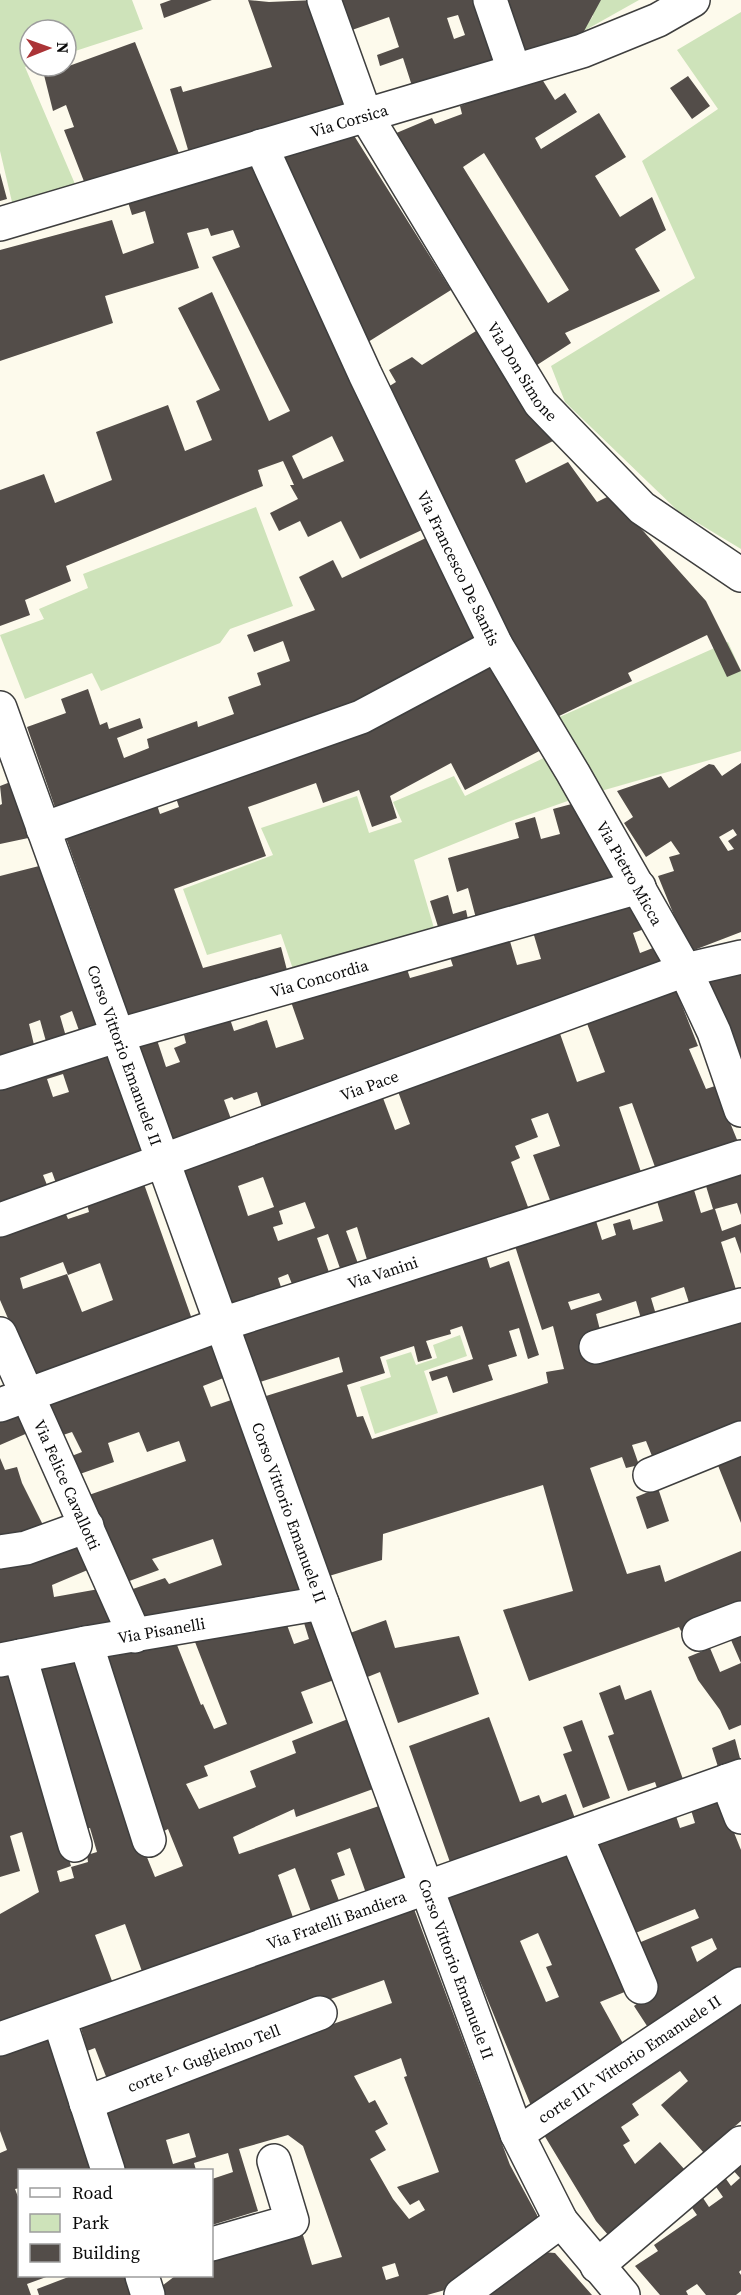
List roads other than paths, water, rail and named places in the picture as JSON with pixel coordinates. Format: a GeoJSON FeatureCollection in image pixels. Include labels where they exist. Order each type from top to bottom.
{"type":"FeatureCollection","features":[{"type":"Feature","properties":{"kind":"street","name":"Via Don Simone"},"geometry":{"type":"LineString","coordinates":[[324,0],[365,114],[540,403],[642,508],[741,575]]}},
{"type":"Feature","properties":{"kind":"street"},"geometry":{"type":"LineString","coordinates":[[490,0],[514,70]]}},
{"type":"Feature","properties":{"kind":"street","name":"Via Corsica"},"geometry":{"type":"LineString","coordinates":[[0,225],[582,51],[658,20],[693,0]]}},
{"type":"Feature","properties":{"kind":"street","name":"Via Francesco De Santis"},"geometry":{"type":"LineString","coordinates":[[43,829],[361,717],[496,645],[365,374],[261,146]]}},
{"type":"Feature","properties":{"kind":"street","name":"Via Pietro Micca"},"geometry":{"type":"LineString","coordinates":[[496,645],[685,970],[714,1032],[741,1110]]}},
{"type":"Feature","properties":{"kind":"street","name":"Corso Vittorio Emanuele II"},"geometry":{"type":"LineString","coordinates":[[0,708],[322,1603],[517,2134],[561,2222],[621,2294]]}},
{"type":"Feature","properties":{"kind":"street","name":"Via Concordia"},"geometry":{"type":"LineString","coordinates":[[0,1073],[119,1035],[639,888]]}},
{"type":"Feature","properties":{"kind":"street","name":"Via Pace"},"geometry":{"type":"LineString","coordinates":[[0,1220],[685,970],[741,957]]}},
{"type":"Feature","properties":{"kind":"street","name":"Via Vanini"},"geometry":{"type":"LineString","coordinates":[[13,1399],[222,1324],[741,1156]]}},
{"type":"Feature","properties":{"kind":"street"},"geometry":{"type":"LineString","coordinates":[[596,1347],[741,1305]]}},
{"type":"Feature","properties":{"kind":"street","name":"Via Felice Cavallotti"},"geometry":{"type":"LineString","coordinates":[[0,1334],[13,1399],[87,1526],[135,1636]]}},
{"type":"Feature","properties":{"kind":"street"},"geometry":{"type":"LineString","coordinates":[[650,1475],[741,1438]]}},
{"type":"Feature","properties":{"kind":"street"},"geometry":{"type":"LineString","coordinates":[[0,1552],[26,1548],[87,1526]]}},
{"type":"Feature","properties":{"kind":"street","name":"Via Pisanelli"},"geometry":{"type":"LineString","coordinates":[[10,1658],[322,1603]]}},
{"type":"Feature","properties":{"kind":"street"},"geometry":{"type":"LineString","coordinates":[[699,1634],[741,1618]]}},
{"type":"Feature","properties":{"kind":"street"},"geometry":{"type":"LineString","coordinates":[[86,1643],[149,1840]]}},
{"type":"Feature","properties":{"kind":"street"},"geometry":{"type":"LineString","coordinates":[[10,1658],[75,1845]]}},
{"type":"Feature","properties":{"kind":"street"},"geometry":{"type":"LineString","coordinates":[[734,1779],[741,1817]]}},
{"type":"Feature","properties":{"kind":"street","name":"Via Fratelli Bandiera"},"geometry":{"type":"LineString","coordinates":[[0,2039],[734,1779]]}},
{"type":"Feature","properties":{"kind":"street"},"geometry":{"type":"LineString","coordinates":[[576,1835],[641,1987]]}},
{"type":"Feature","properties":{"kind":"street","name":"corte III^ Vittorio Emanuele II"},"geometry":{"type":"LineString","coordinates":[[517,2134],[741,1984]]}},
{"type":"Feature","properties":{"kind":"street","name":"corte I^ Guglielmo Tell"},"geometry":{"type":"LineString","coordinates":[[86,2103],[320,2013]]}},
{"type":"Feature","properties":{"kind":"street"},"geometry":{"type":"LineString","coordinates":[[58,2019],[108,2169]]}},
{"type":"Feature","properties":{"kind":"street"},"geometry":{"type":"LineString","coordinates":[[597,2266],[741,2143]]}},
{"type":"Feature","properties":{"kind":"street"},"geometry":{"type":"LineString","coordinates":[[213,2244],[291,2221],[274,2161]]}},
{"type":"Feature","properties":{"kind":"street"},"geometry":{"type":"LineString","coordinates":[[461,2295],[561,2222]]}},
{"type":"Feature","properties":{"kind":"street"},"geometry":{"type":"LineString","coordinates":[[142,2277],[148,2295]]}}]}
